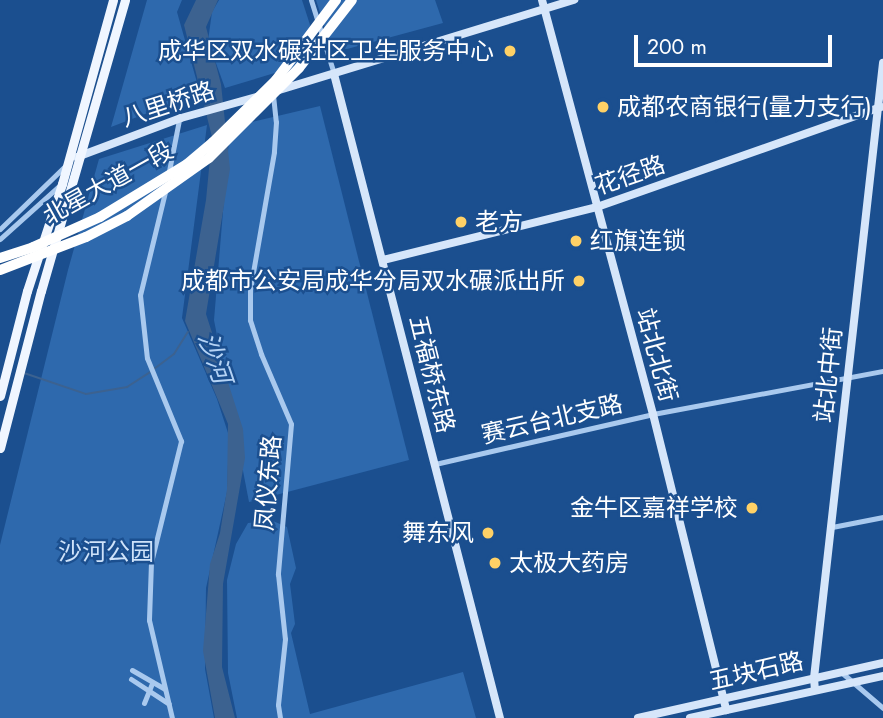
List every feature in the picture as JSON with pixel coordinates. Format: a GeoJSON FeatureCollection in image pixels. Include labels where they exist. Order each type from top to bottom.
{"type":"FeatureCollection","features":[{"type":"Feature","properties":{"kind":"highway","name":"北星大道一段"},"geometry":{"type":"LineString","coordinates":[[0,258],[87,224],[187,164],[276,80],[336,0]]}},
{"type":"Feature","properties":{"kind":"highway","name":"北星大道一段"},"geometry":{"type":"LineString","coordinates":[[0,271],[86,237],[127,216],[209,158],[299,68],[352,0]]}},
{"type":"Feature","properties":{"kind":"main road"},"geometry":{"type":"LineString","coordinates":[[1,392],[113,0]]}},
{"type":"Feature","properties":{"kind":"main road"},"geometry":{"type":"LineString","coordinates":[[0,448],[125,0]]}},
{"type":"Feature","properties":{"kind":"street","name":"五福桥东路"},"geometry":{"type":"LineString","coordinates":[[311,0],[334,74],[383,260],[500,718]]}},
{"type":"Feature","properties":{"kind":"street","name":"站北北街"},"geometry":{"type":"LineString","coordinates":[[542,0],[653,414],[726,710]]}},
{"type":"Feature","properties":{"kind":"street","name":"八里桥路"},"geometry":{"type":"LineString","coordinates":[[0,229],[66,165],[81,154],[181,118],[574,0]]}},
{"type":"Feature","properties":{"kind":"street","name":"站北中街"},"geometry":{"type":"LineString","coordinates":[[815,690],[814,678],[846,379],[880,107],[883,63]]}},
{"type":"Feature","properties":{"kind":"street","name":"凤仪东路"},"geometry":{"type":"LineString","coordinates":[[272,92],[276,122],[274,152],[250,289],[250,320],[261,354],[291,424],[278,574],[285,639],[278,705],[280,718]]}},
{"type":"Feature","properties":{"kind":"street","name":"花径路"},"geometry":{"type":"LineString","coordinates":[[383,260],[597,207],[880,107]]}},
{"type":"Feature","properties":{"kind":"street"},"geometry":{"type":"LineString","coordinates":[[172,718],[149,620],[150,562],[181,441],[163,391],[147,358],[140,295],[169,174],[176,124],[181,118]]}},
{"type":"Feature","properties":{"kind":"street"},"geometry":{"type":"LineString","coordinates":[[0,239],[62,184]]}},
{"type":"Feature","properties":{"kind":"street","name":"赛云台北支路"},"geometry":{"type":"LineString","coordinates":[[435,464],[653,414],[883,371]]}},
{"type":"Feature","properties":{"kind":"street"},"geometry":{"type":"LineString","coordinates":[[832,527],[883,517]]}},
{"type":"Feature","properties":{"kind":"street","name":"五块石路"},"geometry":{"type":"LineString","coordinates":[[638,718],[883,663]]}},
{"type":"Feature","properties":{"kind":"street"},"geometry":{"type":"LineString","coordinates":[[132,670],[166,689]]}},
{"type":"Feature","properties":{"kind":"street"},"geometry":{"type":"LineString","coordinates":[[841,672],[883,708]]}},
{"type":"Feature","properties":{"kind":"street","name":"五块石路"},"geometry":{"type":"LineString","coordinates":[[690,718],[883,676]]}},
{"type":"Feature","properties":{"kind":"street"},"geometry":{"type":"LineString","coordinates":[[131,679],[169,704]]}},
{"type":"Feature","properties":{"kind":"street"},"geometry":{"type":"LineString","coordinates":[[144,704],[152,683]]}},
{"type":"Feature","properties":{"kind":"green space"},"geometry":{"type":"Polygon","coordinates":[[[147,0],[182,0],[177,12],[200,93],[111,127],[147,0]]]}},
{"type":"Feature","properties":{"kind":"green space"},"geometry":{"type":"Polygon","coordinates":[[[219,0],[302,0],[321,59],[225,88],[208,41],[212,12],[219,0]]]}},
{"type":"Feature","properties":{"kind":"green space"},"geometry":{"type":"Polygon","coordinates":[[[316,0],[435,0],[443,23],[347,49],[331,47],[316,0]]]}},
{"type":"Feature","properties":{"kind":"green space"},"geometry":{"type":"Polygon","coordinates":[[[320,106],[409,460],[249,502],[214,320],[230,127],[320,106]]]}},
{"type":"Feature","properties":{"kind":"green space","name":"沙河公园"},"geometry":{"type":"Polygon","coordinates":[[[207,125],[182,318],[217,399],[229,436],[227,492],[206,588],[205,669],[214,718],[0,718],[0,545],[68,270],[99,159],[207,125]]]}},
{"type":"Feature","properties":{"kind":"green space"},"geometry":{"type":"Polygon","coordinates":[[[273,521],[287,527],[296,568],[290,584],[295,624],[291,633],[310,714],[463,672],[476,718],[237,718],[228,673],[227,580],[236,544],[248,523],[273,521]]]}},
{"type":"Feature","properties":{"kind":"water","name":"沙河"},"geometry":{"type":"Polygon","coordinates":[[[196,0],[218,0],[206,27],[221,84],[230,169],[206,314],[243,429],[245,458],[223,584],[222,667],[235,718],[215,718],[203,651],[210,564],[220,533],[227,489],[228,424],[185,321],[206,200],[212,137],[184,25],[196,0]]]}},
{"type":"Feature","properties":{"kind":"waterway","name":"沙河"},"geometry":{"type":"LineString","coordinates":[[154,369],[174,354],[188,332]]}},
{"type":"Feature","properties":{"kind":"waterway"},"geometry":{"type":"LineString","coordinates":[[24,373],[86,394],[127,387],[150,372]]}},
{"type":"Feature","properties":{"kind":"place","name":"成华区双水碾社区卫生服务中心"},"geometry":{"type":"Point","coordinates":[510,51]}},
{"type":"Feature","properties":{"kind":"place","name":"成都农商银行(量力支行)"},"geometry":{"type":"Point","coordinates":[603,107]}},
{"type":"Feature","properties":{"kind":"place","name":"老方"},"geometry":{"type":"Point","coordinates":[461,222]}},
{"type":"Feature","properties":{"kind":"place","name":"红旗连锁"},"geometry":{"type":"Point","coordinates":[576,241]}},
{"type":"Feature","properties":{"kind":"place","name":"成都市公安局成华分局双水碾派出所"},"geometry":{"type":"Point","coordinates":[579,281]}},
{"type":"Feature","properties":{"kind":"place","name":"金牛区嘉祥学校"},"geometry":{"type":"Point","coordinates":[752,508]}},
{"type":"Feature","properties":{"kind":"place","name":"舞东风"},"geometry":{"type":"Point","coordinates":[488,533]}},
{"type":"Feature","properties":{"kind":"place","name":"太极大药房"},"geometry":{"type":"Point","coordinates":[495,563]}}]}
